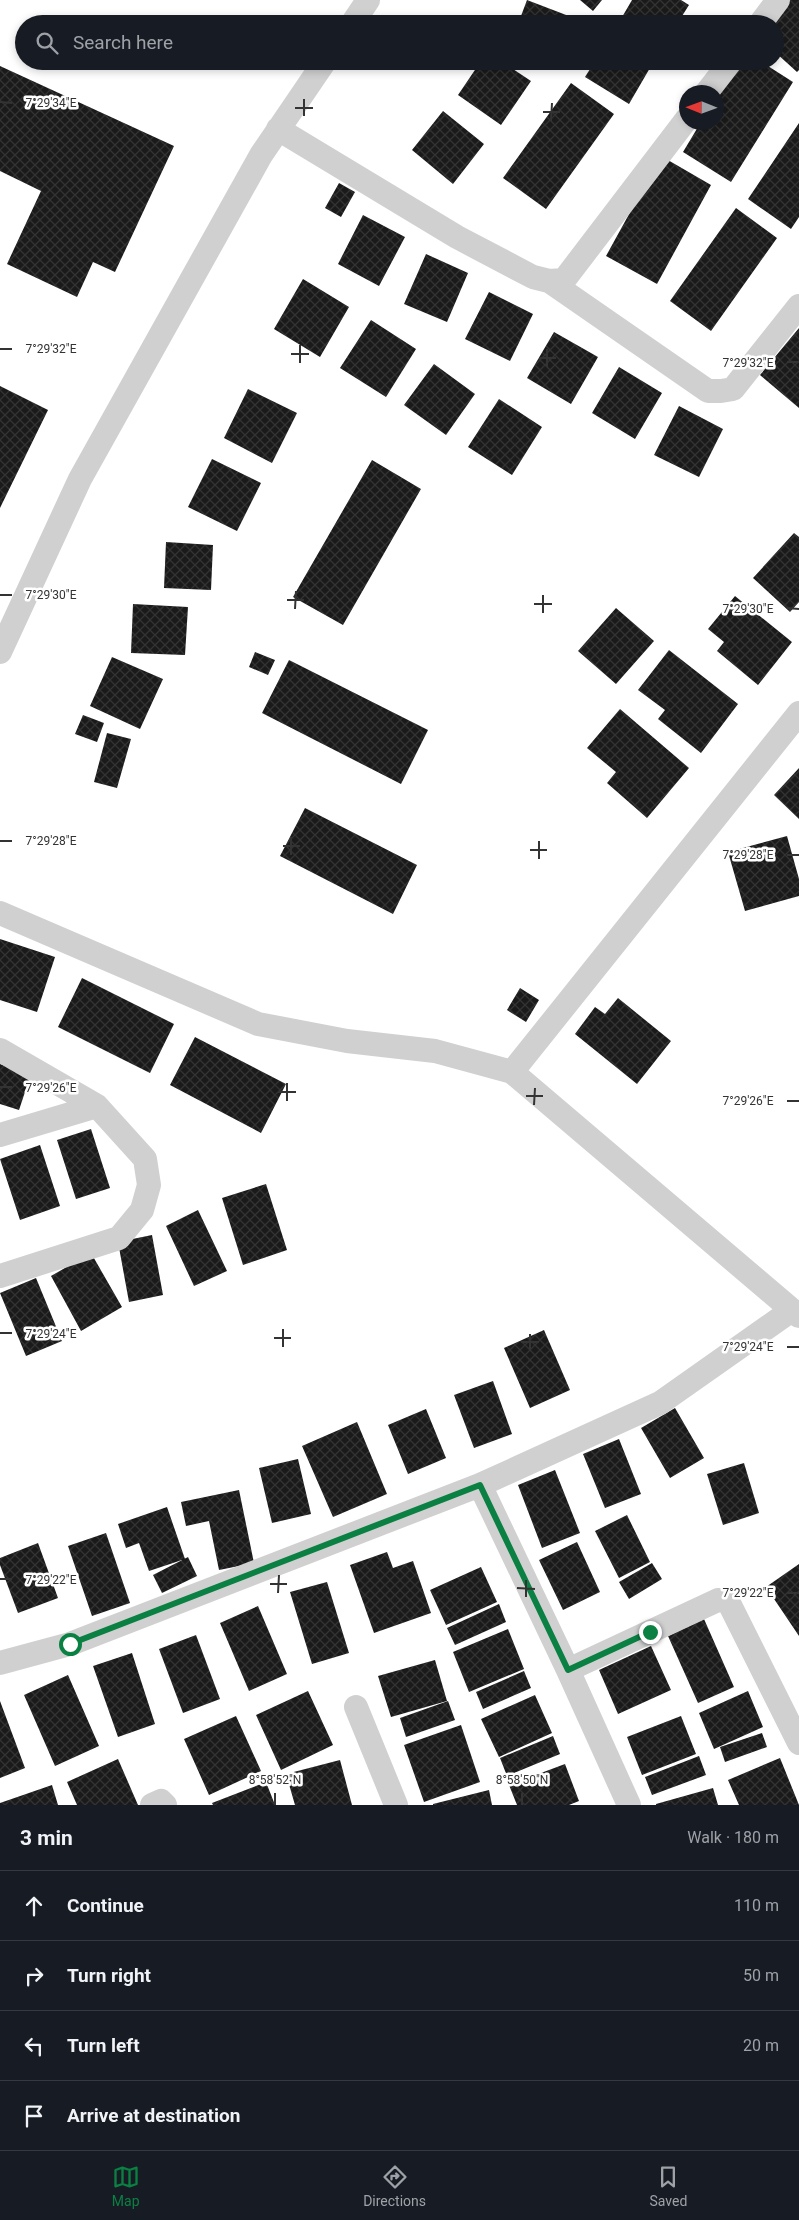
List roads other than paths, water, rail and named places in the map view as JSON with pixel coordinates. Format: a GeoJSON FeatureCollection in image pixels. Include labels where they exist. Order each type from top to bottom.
{"type":"FeatureCollection","features":[{"type":"Feature","properties":{"kind":"street"},"geometry":{"type":"LineString","coordinates":[[358,15],[368,0]]}},
{"type":"Feature","properties":{"kind":"street"},"geometry":{"type":"LineString","coordinates":[[767,15],[778,0]]}},
{"type":"Feature","properties":{"kind":"street"},"geometry":{"type":"LineString","coordinates":[[0,652],[80,479],[261,155],[320,70]]}},
{"type":"Feature","properties":{"kind":"street"},"geometry":{"type":"LineString","coordinates":[[712,85],[724,70]]}},
{"type":"Feature","properties":{"kind":"street"},"geometry":{"type":"LineString","coordinates":[[278,129],[457,236],[533,277],[549,281],[564,280],[679,129]]}},
{"type":"Feature","properties":{"kind":"street"},"geometry":{"type":"LineString","coordinates":[[549,281],[708,391],[733,389],[799,306]]}},
{"type":"Feature","properties":{"kind":"street"},"geometry":{"type":"LineString","coordinates":[[512,1072],[799,713]]}},
{"type":"Feature","properties":{"kind":"street"},"geometry":{"type":"LineString","coordinates":[[0,913],[258,1024],[347,1040],[435,1051],[512,1072],[796,1313],[660,1403],[480,1485],[70,1644],[0,1663]]}},
{"type":"Feature","properties":{"kind":"street"},"geometry":{"type":"LineString","coordinates":[[0,1050],[97,1106],[145,1159],[150,1185],[142,1210],[119,1238],[0,1276]]}},
{"type":"Feature","properties":{"kind":"street"},"geometry":{"type":"LineString","coordinates":[[0,1135],[97,1106]]}},
{"type":"Feature","properties":{"kind":"street"},"geometry":{"type":"LineString","coordinates":[[480,1485],[568,1670],[629,1805]]}},
{"type":"Feature","properties":{"kind":"street"},"geometry":{"type":"LineString","coordinates":[[568,1670],[718,1600],[728,1601],[799,1743]]}},
{"type":"Feature","properties":{"kind":"street"},"geometry":{"type":"LineString","coordinates":[[356,1707],[396,1805]]}},
{"type":"Feature","properties":{"kind":"street"},"geometry":{"type":"LineString","coordinates":[[152,1805],[161,1801],[165,1805]]}}]}
